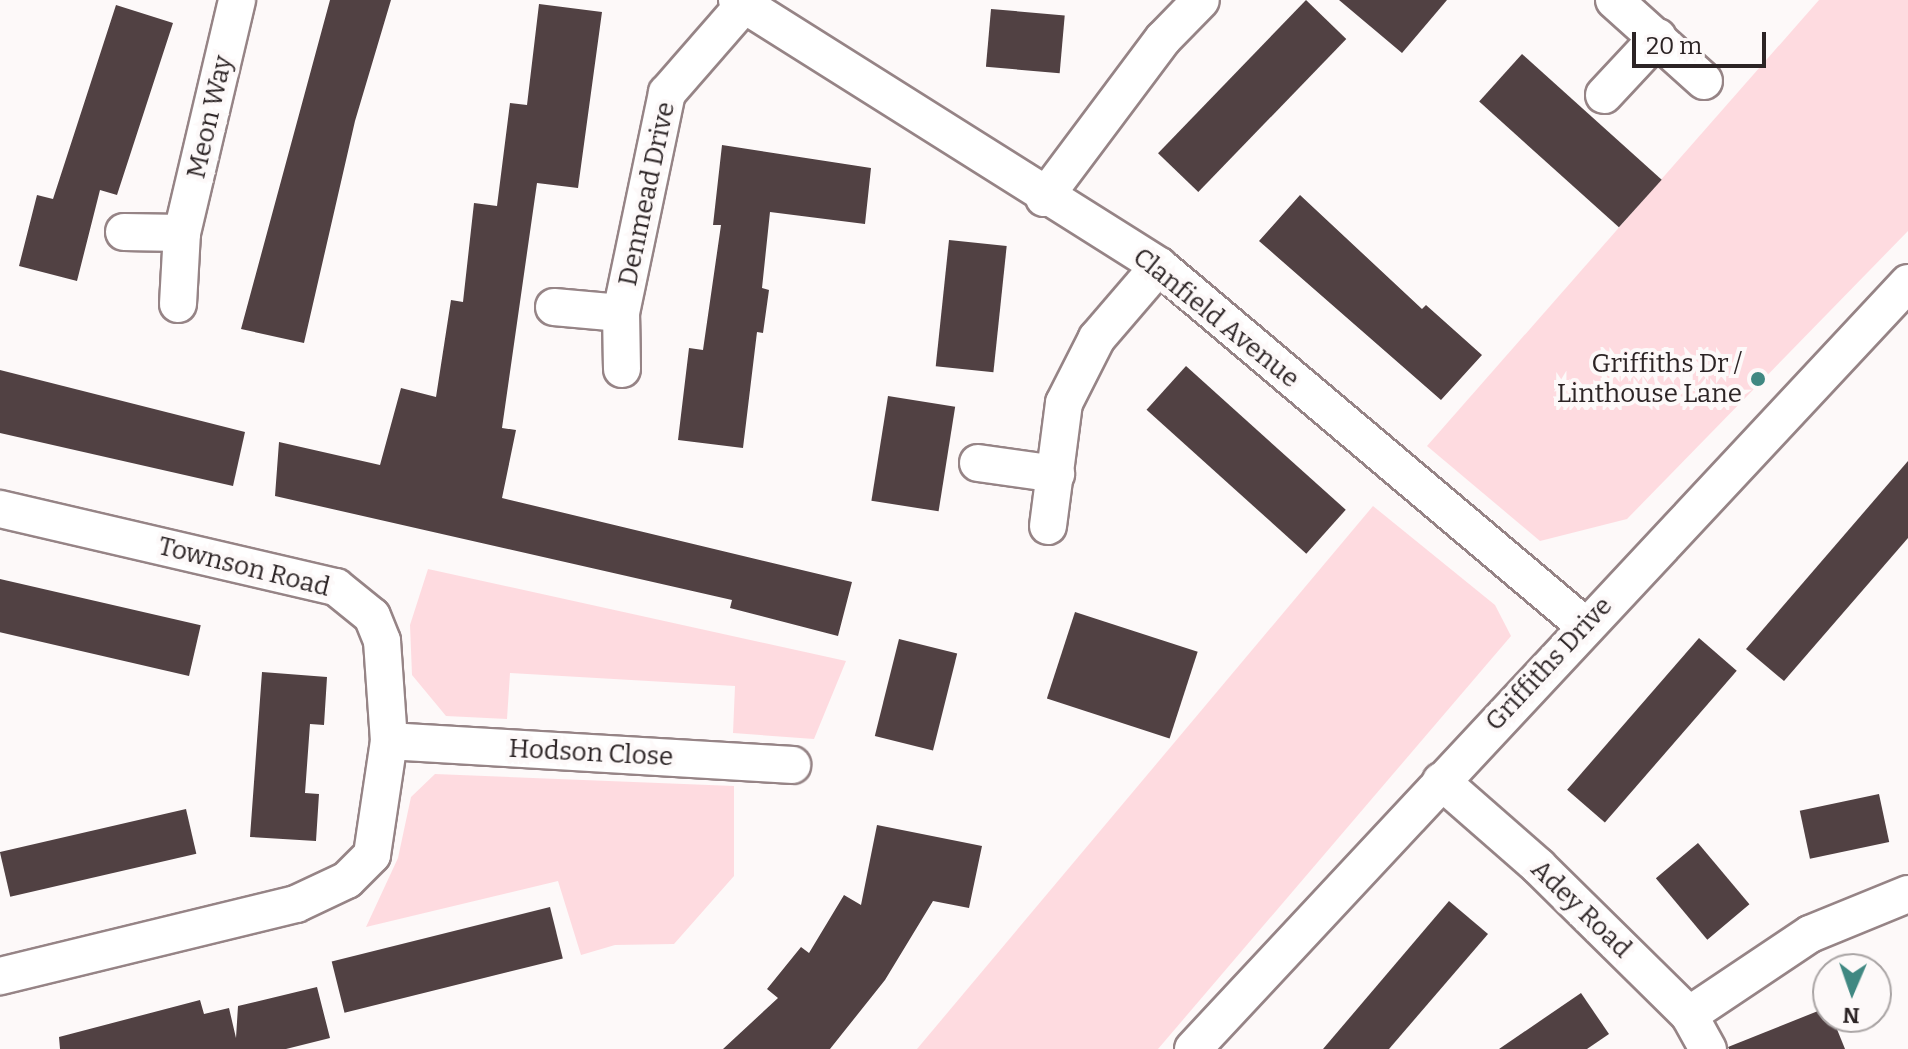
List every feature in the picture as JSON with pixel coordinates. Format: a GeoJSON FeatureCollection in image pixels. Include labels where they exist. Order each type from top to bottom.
{"type":"FeatureCollection","features":[{"type":"Feature","properties":{"kind":"street","name":"Meon Way"},"geometry":{"type":"LineString","coordinates":[[178,304],[182,233],[237,0]]}},
{"type":"Feature","properties":{"kind":"street"},"geometry":{"type":"LineString","coordinates":[[1044,198],[1163,39],[1201,0]]}},
{"type":"Feature","properties":{"kind":"street"},"geometry":{"type":"LineString","coordinates":[[1614,0],[1704,81]]}},
{"type":"Feature","properties":{"kind":"street","name":"Clanfield Avenue"},"geometry":{"type":"LineString","coordinates":[[740,3],[1044,198],[1159,266],[1584,625]]}},
{"type":"Feature","properties":{"kind":"street","name":"Denmead Drive"},"geometry":{"type":"LineString","coordinates":[[622,369],[621,313],[667,93],[740,3]]}},
{"type":"Feature","properties":{"kind":"street"},"geometry":{"type":"LineString","coordinates":[[1604,95],[1658,37]]}},
{"type":"Feature","properties":{"kind":"street"},"geometry":{"type":"LineString","coordinates":[[124,232],[182,233]]}},
{"type":"Feature","properties":{"kind":"street"},"geometry":{"type":"LineString","coordinates":[[1048,526],[1064,403],[1097,338],[1159,266]]}},
{"type":"Feature","properties":{"kind":"street","name":"Griffiths Drive"},"geometry":{"type":"LineString","coordinates":[[1193,1049],[1584,625],[1908,283]]}},
{"type":"Feature","properties":{"kind":"street","name":"Denmead Drive"},"geometry":{"type":"LineString","coordinates":[[554,307],[621,313]]}},
{"type":"Feature","properties":{"kind":"street"},"geometry":{"type":"LineString","coordinates":[[978,463],[1056,474]]}},
{"type":"Feature","properties":{"kind":"street","name":"Townson Road"},"geometry":{"type":"LineString","coordinates":[[0,509],[336,587],[372,616],[382,641],[389,741],[372,855],[347,880],[296,904],[0,976]]}},
{"type":"Feature","properties":{"kind":"street","name":"Hodson Close"},"geometry":{"type":"LineString","coordinates":[[389,741],[792,765]]}},
{"type":"Feature","properties":{"kind":"street","name":"Adey Road"},"geometry":{"type":"LineString","coordinates":[[1441,781],[1538,866],[1689,1015],[1708,1049]]}},
{"type":"Feature","properties":{"kind":"street"},"geometry":{"type":"LineString","coordinates":[[1689,1015],[1810,934],[1908,894]]}},
{"type":"Feature","properties":{"kind":"shaded area"},"geometry":{"type":"Polygon","coordinates":[[[1819,0],[1908,0],[1908,231],[1627,519],[1540,541],[1427,446],[1819,0]]]}},
{"type":"Feature","properties":{"kind":"shaded area"},"geometry":{"type":"Polygon","coordinates":[[[1373,506],[1495,605],[1511,636],[1158,1049],[917,1049],[1373,506]]]}},
{"type":"Feature","properties":{"kind":"shaded area"},"geometry":{"type":"Polygon","coordinates":[[[428,569],[846,661],[814,739],[733,733],[735,686],[510,673],[507,719],[446,716],[412,675],[410,625],[428,569]]]}},
{"type":"Feature","properties":{"kind":"shaded area"},"geometry":{"type":"Polygon","coordinates":[[[435,774],[734,786],[734,876],[674,944],[615,945],[581,955],[558,881],[366,927],[398,858],[411,797],[435,774]]]}},
{"type":"Feature","properties":{"kind":"building"},"geometry":{"type":"Polygon","coordinates":[[[330,0],[391,0],[355,121],[304,343],[241,329],[330,0]]]}},
{"type":"Feature","properties":{"kind":"building"},"geometry":{"type":"Polygon","coordinates":[[[1306,0],[1346,39],[1198,192],[1158,153],[1306,0]]]}},
{"type":"Feature","properties":{"kind":"building"},"geometry":{"type":"Polygon","coordinates":[[[1339,0],[1447,0],[1402,53],[1339,0]]]}},
{"type":"Feature","properties":{"kind":"building"},"geometry":{"type":"Polygon","coordinates":[[[539,4],[602,12],[578,188],[537,183],[502,428],[516,430],[502,498],[852,582],[838,636],[730,608],[732,600],[275,496],[279,442],[380,465],[401,388],[436,397],[451,300],[463,302],[474,203],[497,206],[510,103],[527,105],[539,4]]]}},
{"type":"Feature","properties":{"kind":"building"},"geometry":{"type":"Polygon","coordinates":[[[116,5],[173,23],[117,195],[100,190],[77,281],[19,266],[37,195],[53,199],[116,5]]]}},
{"type":"Feature","properties":{"kind":"building"},"geometry":{"type":"Polygon","coordinates":[[[991,9],[1065,15],[1060,73],[986,67],[991,9]]]}},
{"type":"Feature","properties":{"kind":"building"},"geometry":{"type":"Polygon","coordinates":[[[1522,54],[1662,180],[1619,227],[1479,102],[1522,54]]]}},
{"type":"Feature","properties":{"kind":"building"},"geometry":{"type":"Polygon","coordinates":[[[722,145],[871,168],[865,224],[770,212],[762,288],[769,290],[763,333],[757,332],[743,448],[678,440],[689,348],[703,350],[721,225],[713,225],[722,145]]]}},
{"type":"Feature","properties":{"kind":"building"},"geometry":{"type":"Polygon","coordinates":[[[1300,195],[1422,309],[1426,305],[1482,355],[1441,400],[1259,241],[1300,195]]]}},
{"type":"Feature","properties":{"kind":"building"},"geometry":{"type":"Polygon","coordinates":[[[949,240],[1007,246],[993,372],[936,366],[949,240]]]}},
{"type":"Feature","properties":{"kind":"building"},"geometry":{"type":"Polygon","coordinates":[[[1186,366],[1346,510],[1306,554],[1147,410],[1186,366]]]}},
{"type":"Feature","properties":{"kind":"building"},"geometry":{"type":"Polygon","coordinates":[[[0,370],[245,432],[233,486],[0,433],[0,370]]]}},
{"type":"Feature","properties":{"kind":"building"},"geometry":{"type":"Polygon","coordinates":[[[888,396],[955,407],[939,511],[871,501],[888,396]]]}},
{"type":"Feature","properties":{"kind":"building"},"geometry":{"type":"Polygon","coordinates":[[[1908,461],[1908,538],[1784,681],[1746,649],[1908,461]]]}},
{"type":"Feature","properties":{"kind":"building"},"geometry":{"type":"Polygon","coordinates":[[[0,579],[201,625],[189,676],[0,632],[0,579]]]}},
{"type":"Feature","properties":{"kind":"building"},"geometry":{"type":"Polygon","coordinates":[[[1075,612],[1198,652],[1170,738],[1047,699],[1075,612]]]}},
{"type":"Feature","properties":{"kind":"building"},"geometry":{"type":"Polygon","coordinates":[[[1699,638],[1737,671],[1605,822],[1567,790],[1699,638]]]}},
{"type":"Feature","properties":{"kind":"building"},"geometry":{"type":"Polygon","coordinates":[[[899,639],[957,654],[933,751],[875,736],[899,639]]]}},
{"type":"Feature","properties":{"kind":"building"},"geometry":{"type":"Polygon","coordinates":[[[262,672],[327,677],[324,725],[310,724],[305,793],[319,794],[316,841],[250,837],[262,672]]]}},
{"type":"Feature","properties":{"kind":"building"},"geometry":{"type":"Polygon","coordinates":[[[1879,794],[1889,842],[1810,859],[1800,811],[1879,794]]]}},
{"type":"Feature","properties":{"kind":"building"},"geometry":{"type":"Polygon","coordinates":[[[186,809],[196,854],[10,897],[0,852],[186,809]]]}},
{"type":"Feature","properties":{"kind":"building"},"geometry":{"type":"Polygon","coordinates":[[[877,825],[982,846],[969,908],[933,901],[885,980],[830,1049],[723,1049],[778,998],[767,989],[801,947],[809,953],[844,895],[861,905],[877,825]]]}},
{"type":"Feature","properties":{"kind":"building"},"geometry":{"type":"Polygon","coordinates":[[[1698,843],[1749,904],[1707,940],[1656,878],[1698,843]]]}},
{"type":"Feature","properties":{"kind":"building"},"geometry":{"type":"Polygon","coordinates":[[[1449,901],[1488,934],[1389,1049],[1323,1049],[1449,901]]]}},
{"type":"Feature","properties":{"kind":"building"},"geometry":{"type":"Polygon","coordinates":[[[550,907],[563,958],[345,1013],[332,961],[550,907]]]}},
{"type":"Feature","properties":{"kind":"building"},"geometry":{"type":"Polygon","coordinates":[[[317,987],[330,1038],[286,1049],[60,1049],[59,1037],[200,1000],[204,1014],[229,1008],[236,1038],[238,1006],[317,987]]]}},
{"type":"Feature","properties":{"kind":"building"},"geometry":{"type":"Polygon","coordinates":[[[1581,993],[1609,1034],[1587,1049],[1499,1049],[1581,993]]]}},
{"type":"Feature","properties":{"kind":"building"},"geometry":{"type":"Polygon","coordinates":[[[1812,1013],[1812,1033],[1839,1033],[1845,1049],[1729,1049],[1812,1013]]]}},
{"type":"Feature","properties":{"kind":"place","name":"Griffiths Dr / Linthouse Lane"},"geometry":{"type":"Point","coordinates":[1758,379]}}]}
